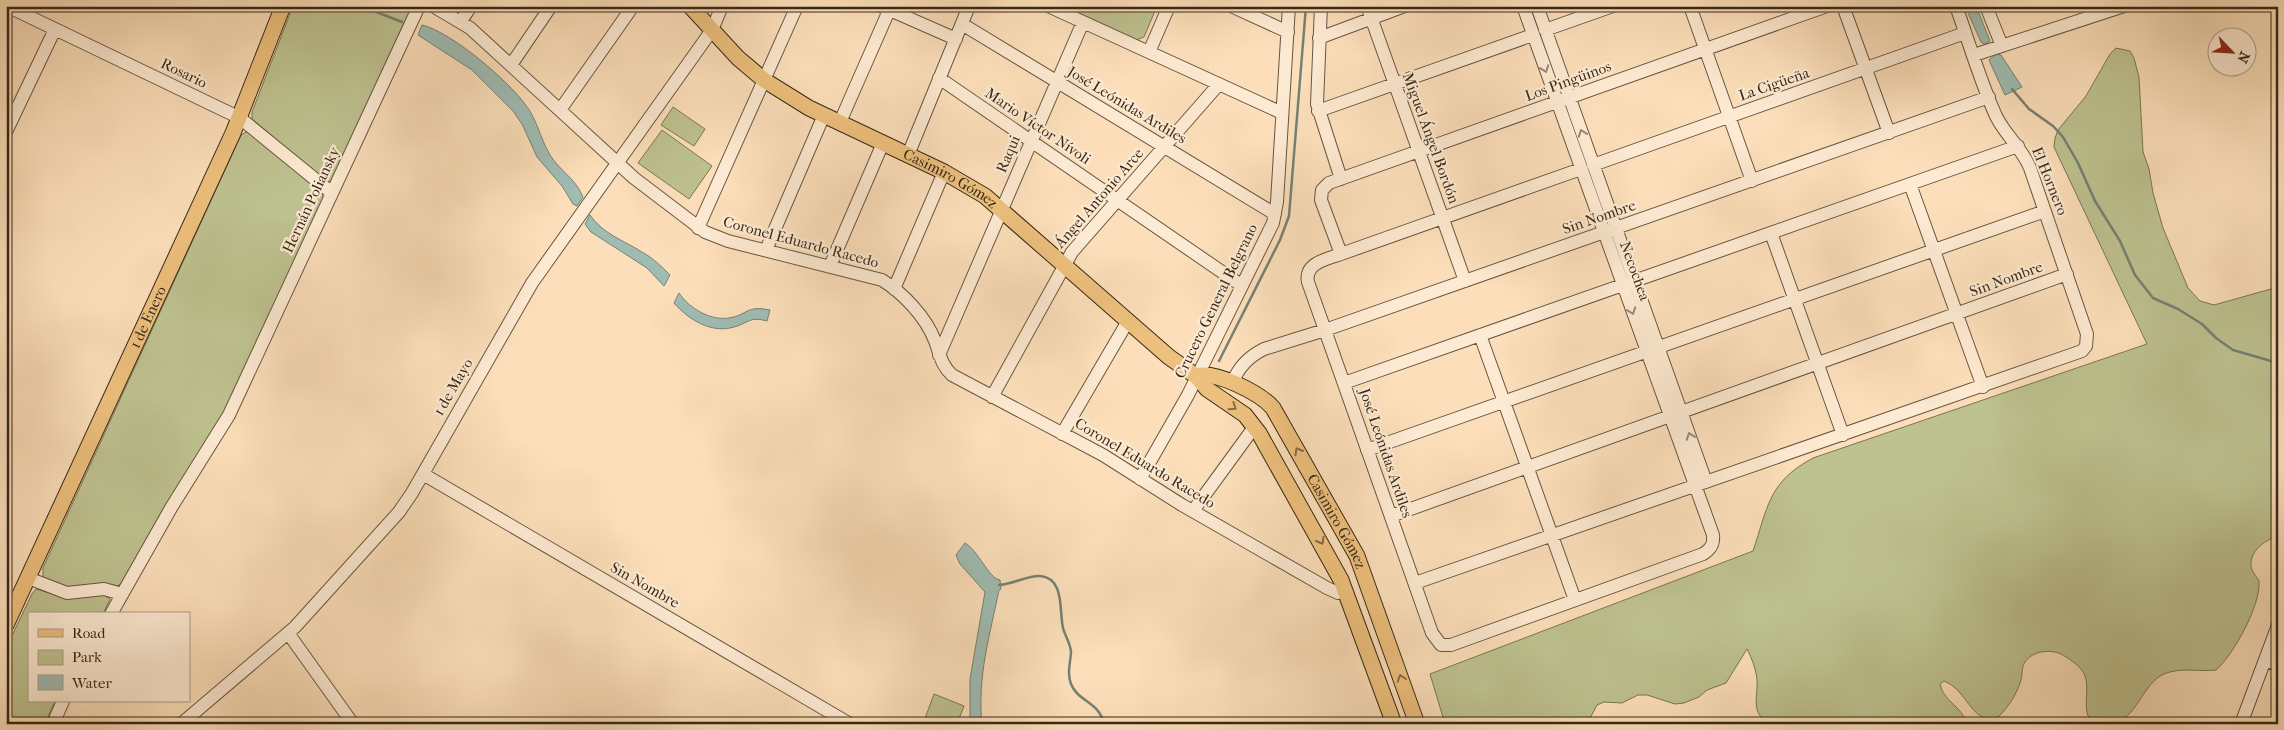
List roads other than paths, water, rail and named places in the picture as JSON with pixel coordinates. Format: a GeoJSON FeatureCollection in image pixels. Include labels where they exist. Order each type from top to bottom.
{"type":"FeatureCollection","features":[{"type":"Feature","properties":{"kind":"main road","name":"1 de Enero"},"geometry":{"type":"LineString","coordinates":[[6,626],[240,118],[284,6]]}},
{"type":"Feature","properties":{"kind":"main road","name":"Casimiro Gómez"},"geometry":{"type":"LineString","coordinates":[[690,6],[738,58],[764,80],[824,115],[944,172],[975,190],[1002,210],[1176,363],[1196,376],[1207,389],[1245,415],[1255,426],[1328,554],[1346,591],[1394,724]]}},
{"type":"Feature","properties":{"kind":"main road","name":"Casimiro Gómez"},"geometry":{"type":"LineString","coordinates":[[1196,376],[1212,374],[1264,399],[1273,408],[1351,544],[1367,581],[1418,724]]}},
{"type":"Feature","properties":{"kind":"main road"},"geometry":{"type":"LineString","coordinates":[[1346,591],[1367,581]]}},
{"type":"Feature","properties":{"kind":"street","name":"Rosario"},"geometry":{"type":"LineString","coordinates":[[7,6],[240,118],[332,193]]}},
{"type":"Feature","properties":{"kind":"street","name":"Hernán Poliansky"},"geometry":{"type":"LineString","coordinates":[[112,612],[171,508],[233,408],[419,6]]}},
{"type":"Feature","properties":{"kind":"street","name":"Coronel Eduardo Racedo"},"geometry":{"type":"LineString","coordinates":[[433,6],[461,21],[643,186],[698,228],[720,238],[874,277],[894,289],[925,323],[935,341],[943,366],[952,375],[1113,461],[1193,511],[1326,588],[1338,592],[1346,591]]}},
{"type":"Feature","properties":{"kind":"street"},"geometry":{"type":"LineString","coordinates":[[461,21],[471,6]]}},
{"type":"Feature","properties":{"kind":"street"},"geometry":{"type":"LineString","coordinates":[[511,65],[552,6]]}},
{"type":"Feature","properties":{"kind":"street"},"geometry":{"type":"LineString","coordinates":[[560,110],[632,6]]}},
{"type":"Feature","properties":{"kind":"street","name":"1 de Mayo"},"geometry":{"type":"LineString","coordinates":[[186,722],[288,633],[399,512],[423,474],[532,283],[616,162],[712,30],[722,6]]}},
{"type":"Feature","properties":{"kind":"street"},"geometry":{"type":"LineString","coordinates":[[698,228],[797,6]]}},
{"type":"Feature","properties":{"kind":"street"},"geometry":{"type":"LineString","coordinates":[[908,155],[969,6]]}},
{"type":"Feature","properties":{"kind":"street"},"geometry":{"type":"LineString","coordinates":[[1048,6],[1282,114]]}},
{"type":"Feature","properties":{"kind":"street"},"geometry":{"type":"LineString","coordinates":[[1149,52],[1169,6]]}},
{"type":"Feature","properties":{"kind":"street"},"geometry":{"type":"LineString","coordinates":[[1231,6],[1288,32]]}},
{"type":"Feature","properties":{"kind":"street","name":"Crucero General Belgrano"},"geometry":{"type":"LineString","coordinates":[[1140,478],[1183,403],[1269,232],[1275,214],[1289,6]]}},
{"type":"Feature","properties":{"kind":"street"},"geometry":{"type":"LineString","coordinates":[[1321,6],[1316,97],[1318,111],[1341,179]]}},
{"type":"Feature","properties":{"kind":"street"},"geometry":{"type":"LineString","coordinates":[[1318,38],[1369,12],[1405,6]]}},
{"type":"Feature","properties":{"kind":"street","name":"Necochea"},"geometry":{"type":"LineString","coordinates":[[1523,6],[1539,32],[1700,484],[1713,535],[1712,546],[1703,554],[1574,600]]}},
{"type":"Feature","properties":{"kind":"street","name":"Necochea"},"geometry":{"type":"LineString","coordinates":[[1537,6],[1539,32]]}},
{"type":"Feature","properties":{"kind":"street"},"geometry":{"type":"LineString","coordinates":[[1318,111],[1613,6]]}},
{"type":"Feature","properties":{"kind":"street"},"geometry":{"type":"LineString","coordinates":[[1690,6],[1752,181]]}},
{"type":"Feature","properties":{"kind":"street","name":"Los Pingüinos"},"geometry":{"type":"LineString","coordinates":[[1341,254],[1321,200],[1322,190],[1329,183],[1827,6]]}},
{"type":"Feature","properties":{"kind":"street"},"geometry":{"type":"LineString","coordinates":[[1843,6],[1889,132]]}},
{"type":"Feature","properties":{"kind":"street","name":"El Hornero"},"geometry":{"type":"LineString","coordinates":[[1956,6],[2000,125],[2026,158],[2087,334],[2086,346],[2077,354],[1982,387]]}},
{"type":"Feature","properties":{"kind":"street"},"geometry":{"type":"LineString","coordinates":[[1986,6],[2002,46]]}},
{"type":"Feature","properties":{"kind":"street"},"geometry":{"type":"LineString","coordinates":[[1974,55],[2104,9],[2124,6]]}},
{"type":"Feature","properties":{"kind":"street"},"geometry":{"type":"LineString","coordinates":[[840,122],[888,8],[956,39]]}},
{"type":"Feature","properties":{"kind":"street","name":"Miguel Ángel Bordón"},"geometry":{"type":"LineString","coordinates":[[1369,12],[1465,281]]}},
{"type":"Feature","properties":{"kind":"street","name":"Raqui"},"geometry":{"type":"LineString","coordinates":[[939,355],[1083,22]]}},
{"type":"Feature","properties":{"kind":"street","name":"José Leónidas Ardiles"},"geometry":{"type":"LineString","coordinates":[[962,24],[1166,146],[1275,214]]}},
{"type":"Feature","properties":{"kind":"street"},"geometry":{"type":"LineString","coordinates":[[6,132],[56,29]]}},
{"type":"Feature","properties":{"kind":"street","name":"La Cigüeña"},"geometry":{"type":"LineString","coordinates":[[1309,270],[1317,263],[1341,254],[1966,33]]}},
{"type":"Feature","properties":{"kind":"street","name":"Mario Víctor Nívoli"},"geometry":{"type":"LineString","coordinates":[[940,78],[1241,285]]}},
{"type":"Feature","properties":{"kind":"street","name":"Ángel Antonio Arce"},"geometry":{"type":"LineString","coordinates":[[992,397],[1076,246],[1219,84]]}},
{"type":"Feature","properties":{"kind":"street","name":"Sin Nombre"},"geometry":{"type":"LineString","coordinates":[[1232,383],[1239,367],[1255,354],[1989,97]]}},
{"type":"Feature","properties":{"kind":"street"},"geometry":{"type":"LineString","coordinates":[[766,250],[824,115]]}},
{"type":"Feature","properties":{"kind":"street"},"geometry":{"type":"LineString","coordinates":[[830,266],[883,143]]}},
{"type":"Feature","properties":{"kind":"street"},"geometry":{"type":"LineString","coordinates":[[1344,383],[2018,146]]}},
{"type":"Feature","properties":{"kind":"street"},"geometry":{"type":"LineString","coordinates":[[894,289],[944,172]]}},
{"type":"Feature","properties":{"kind":"street"},"geometry":{"type":"LineString","coordinates":[[1415,583],[1982,387],[1910,184]]}},
{"type":"Feature","properties":{"kind":"street"},"geometry":{"type":"LineString","coordinates":[[1367,450],[2045,211]]}},
{"type":"Feature","properties":{"kind":"street"},"geometry":{"type":"LineString","coordinates":[[1771,233],[1843,435]]}},
{"type":"Feature","properties":{"kind":"street","name":"José Leónidas Ardiles"},"geometry":{"type":"LineString","coordinates":[[1309,270],[1308,282],[1434,638],[1441,645],[1451,645],[1574,600]]}},
{"type":"Feature","properties":{"kind":"street","name":"Sin Nombre"},"geometry":{"type":"LineString","coordinates":[[1391,516],[2067,274]]}},
{"type":"Feature","properties":{"kind":"street"},"geometry":{"type":"LineString","coordinates":[[1062,434],[1128,321]]}},
{"type":"Feature","properties":{"kind":"street"},"geometry":{"type":"LineString","coordinates":[[1480,335],[1574,600]]}},
{"type":"Feature","properties":{"kind":"street"},"geometry":{"type":"LineString","coordinates":[[1193,511],[1255,426]]}},
{"type":"Feature","properties":{"kind":"street","name":"Sin Nombre"},"geometry":{"type":"LineString","coordinates":[[423,474],[850,724]]}},
{"type":"Feature","properties":{"kind":"street"},"geometry":{"type":"LineString","coordinates":[[28,578],[67,593],[104,589],[122,594]]}},
{"type":"Feature","properties":{"kind":"street"},"geometry":{"type":"LineString","coordinates":[[2241,724],[2278,625]]}},
{"type":"Feature","properties":{"kind":"street"},"geometry":{"type":"LineString","coordinates":[[288,633],[353,724]]}},
{"type":"Feature","properties":{"kind":"street"},"geometry":{"type":"LineString","coordinates":[[2265,660],[2278,665]]}},
{"type":"Feature","properties":{"kind":"street"},"geometry":{"type":"LineString","coordinates":[[53,724],[63,702]]}},
{"type":"Feature","properties":{"kind":"water"},"geometry":{"type":"Polygon","coordinates":[[[1965,6],[1976,6],[1990,41],[1984,44],[1981,42],[1965,6]]]}},
{"type":"Feature","properties":{"kind":"water"},"geometry":{"type":"Polygon","coordinates":[[[422,25],[450,38],[466,49],[512,89],[534,118],[550,155],[580,191],[583,197],[577,206],[573,204],[562,186],[537,157],[522,124],[513,111],[472,70],[418,35],[422,25]]]}},
{"type":"Feature","properties":{"kind":"water"},"geometry":{"type":"Polygon","coordinates":[[[1996,54],[2001,55],[2022,87],[2005,95],[1989,60],[1996,54]]]}},
{"type":"Feature","properties":{"kind":"water"},"geometry":{"type":"Polygon","coordinates":[[[590,215],[607,232],[646,254],[663,268],[670,275],[664,286],[647,268],[591,232],[585,224],[590,215]]]}},
{"type":"Feature","properties":{"kind":"water"},"geometry":{"type":"Polygon","coordinates":[[[679,293],[694,308],[715,317],[735,317],[756,309],[770,310],[767,321],[756,319],[725,329],[709,327],[693,319],[674,303],[679,293]]]}},
{"type":"Feature","properties":{"kind":"water"},"geometry":{"type":"Polygon","coordinates":[[[965,543],[992,575],[1000,580],[1001,589],[999,590],[985,656],[981,690],[982,724],[970,724],[970,679],[985,592],[960,564],[956,555],[965,543]]]}},
{"type":"Feature","properties":{"kind":"waterway"},"geometry":{"type":"LineString","coordinates":[[361,6],[402,22]]}},
{"type":"Feature","properties":{"kind":"waterway"},"geometry":{"type":"LineString","coordinates":[[1219,361],[1280,240],[1289,216],[1306,6]]}},
{"type":"Feature","properties":{"kind":"waterway"},"geometry":{"type":"LineString","coordinates":[[2012,89],[2029,109],[2053,126],[2063,137],[2078,163],[2095,201],[2120,241],[2135,275],[2153,298],[2178,309],[2202,324],[2216,338],[2233,350],[2278,363]]}},
{"type":"Feature","properties":{"kind":"waterway"},"geometry":{"type":"LineString","coordinates":[[999,585],[1036,576],[1048,578],[1054,583],[1059,596],[1063,628],[1071,650],[1069,673],[1071,684],[1078,695],[1098,711],[1104,724]]}}]}
